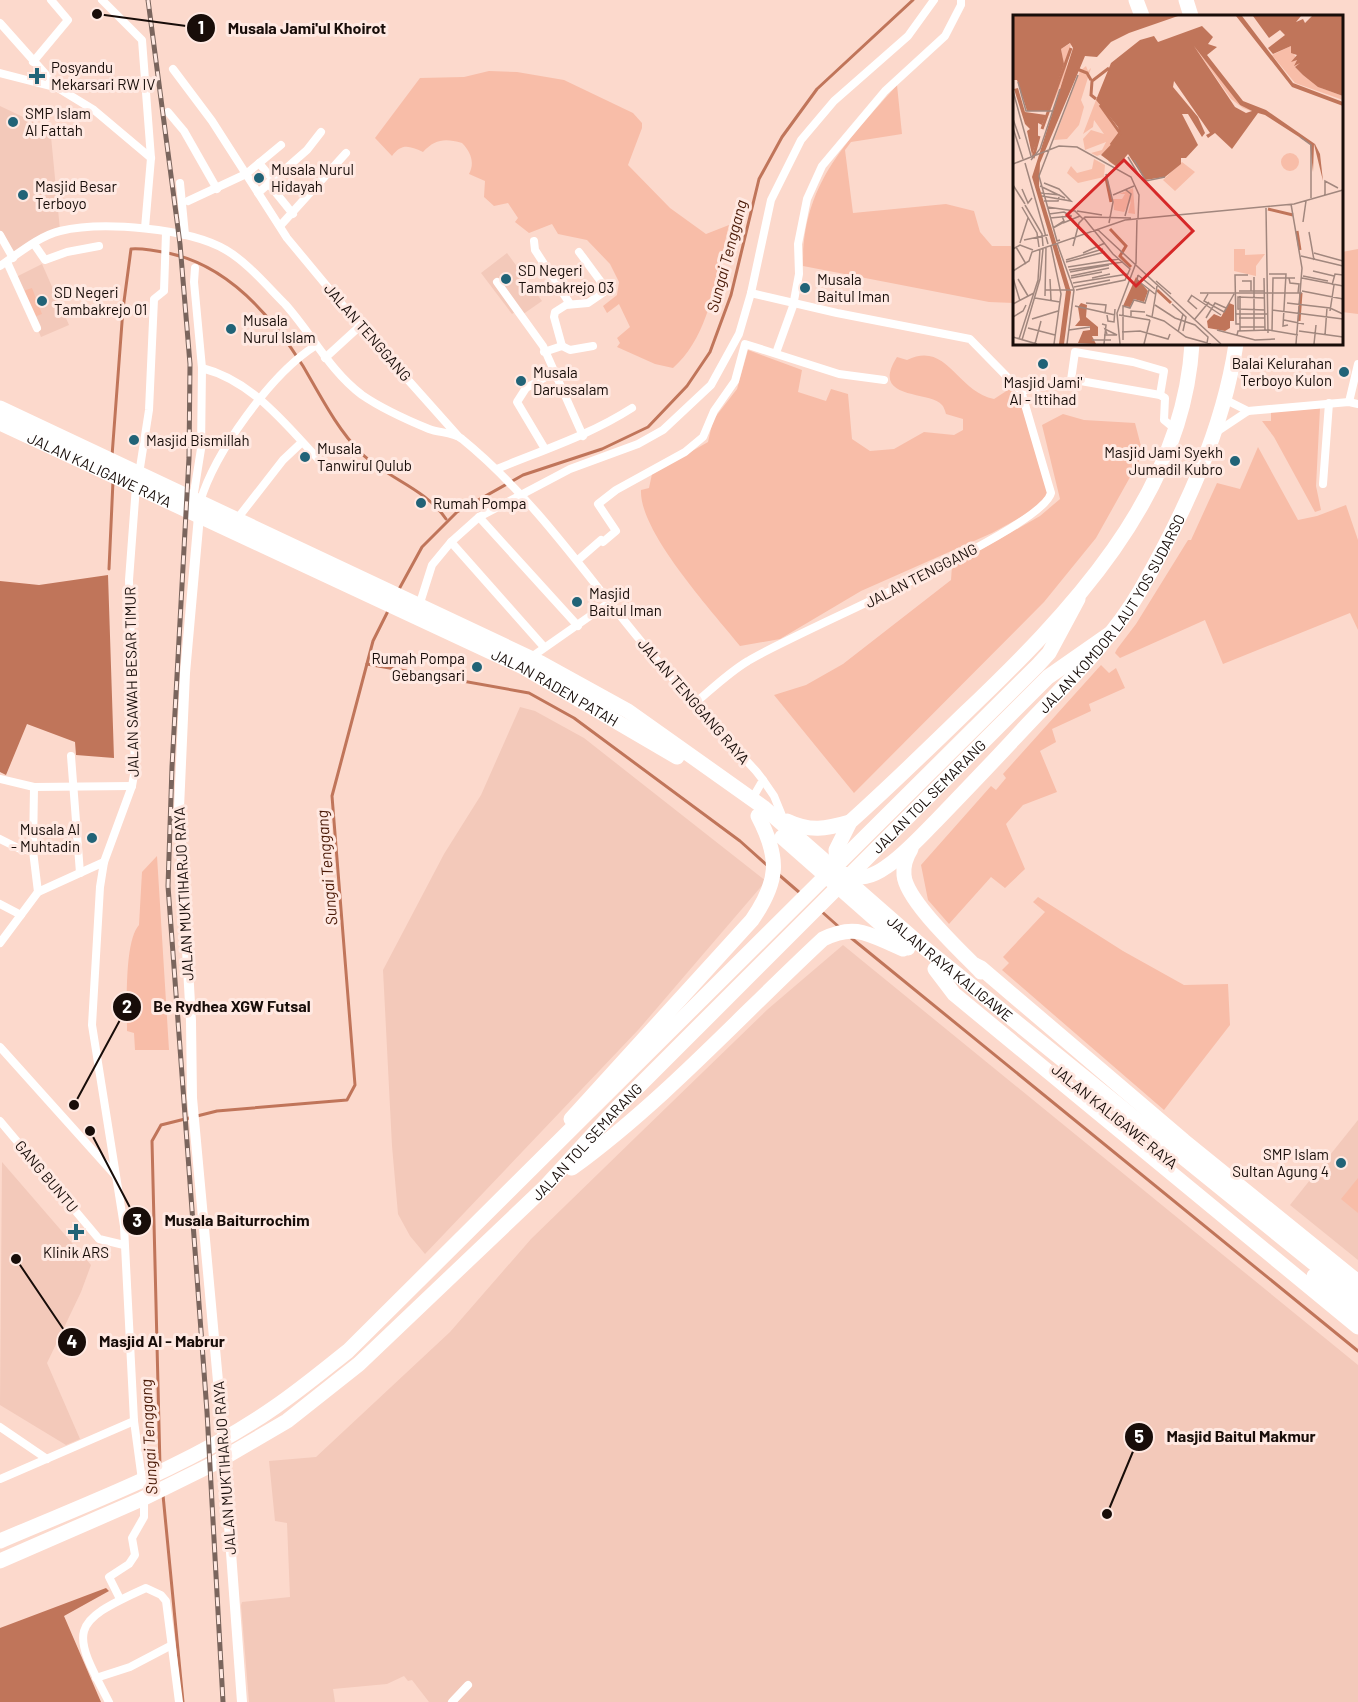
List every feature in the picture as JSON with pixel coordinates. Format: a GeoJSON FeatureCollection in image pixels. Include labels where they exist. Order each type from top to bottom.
{"type":"FeatureCollection","features":[{"type":"Feature","properties":{"kind":"highway"},"geometry":{"type":"LineString","coordinates":[[1186,0],[1191,15]]}},
{"type":"Feature","properties":{"kind":"highway","name":"JALAN KOMDOR LAUT YOS SUDARSO"},"geometry":{"type":"LineString","coordinates":[[850,822],[1013,668],[1078,599],[1097,575],[1162,466],[1175,429],[1191,345]]}},
{"type":"Feature","properties":{"kind":"highway","name":"JALAN KOMDOR LAUT YOS SUDARSO"},"geometry":{"type":"LineString","coordinates":[[837,871],[856,878],[868,877],[886,867],[916,841],[1111,633],[1138,593],[1170,535],[1214,434],[1226,400],[1236,345]]}},
{"type":"Feature","properties":{"kind":"highway","name":"JALAN KALIGAWE RAYA"},"geometry":{"type":"LineString","coordinates":[[0,408],[104,465]]}},
{"type":"Feature","properties":{"kind":"highway","name":"JALAN KALIGAWE RAYA"},"geometry":{"type":"LineString","coordinates":[[0,423],[130,477],[195,499]]}},
{"type":"Feature","properties":{"kind":"highway","name":"JALAN KALIGAWE RAYA"},"geometry":{"type":"LineString","coordinates":[[130,477],[195,499]]}},
{"type":"Feature","properties":{"kind":"highway","name":"JALAN RADEN PATAH"},"geometry":{"type":"LineString","coordinates":[[195,499],[237,519],[330,570]]}},
{"type":"Feature","properties":{"kind":"highway","name":"JALAN RADEN PATAH"},"geometry":{"type":"LineString","coordinates":[[195,499],[330,570],[379,594],[418,609],[527,663],[758,807],[837,871]]}},
{"type":"Feature","properties":{"kind":"highway","name":"JALAN TOL SEMARANG"},"geometry":{"type":"LineString","coordinates":[[0,1541],[138,1481],[207,1448],[275,1408],[348,1351],[603,1100],[853,846],[1049,653],[1078,599]]}},
{"type":"Feature","properties":{"kind":"highway","name":"JALAN TOL SEMARANG"},"geometry":{"type":"LineString","coordinates":[[0,1561],[142,1499],[215,1463],[288,1421],[359,1364],[545,1187],[616,1108],[1048,677],[1111,633]]}},
{"type":"Feature","properties":{"kind":"highway"},"geometry":{"type":"LineString","coordinates":[[758,807],[808,830],[828,829],[850,822]]}},
{"type":"Feature","properties":{"kind":"highway"},"geometry":{"type":"LineString","coordinates":[[528,1172],[586,1100],[752,920],[769,894],[772,843],[758,807]]}},
{"type":"Feature","properties":{"kind":"highway","name":"JALAN RADEN PATAH"},"geometry":{"type":"LineString","coordinates":[[758,807],[798,851],[873,918]]}},
{"type":"Feature","properties":{"kind":"highway"},"geometry":{"type":"LineString","coordinates":[[837,871],[836,850],[850,822]]}},
{"type":"Feature","properties":{"kind":"highway"},"geometry":{"type":"LineString","coordinates":[[916,841],[905,862],[906,883],[918,903],[1064,1063]]}},
{"type":"Feature","properties":{"kind":"highway"},"geometry":{"type":"LineString","coordinates":[[798,851],[837,871],[873,918]]}},
{"type":"Feature","properties":{"kind":"highway","name":"JALAN RAYA KALIGAWE"},"geometry":{"type":"LineString","coordinates":[[837,871],[916,941],[1064,1063]]}},
{"type":"Feature","properties":{"kind":"highway","name":"JALAN KALIGAWE RAYA"},"geometry":{"type":"LineString","coordinates":[[873,918],[1358,1312]]}},
{"type":"Feature","properties":{"kind":"highway"},"geometry":{"type":"LineString","coordinates":[[545,1187],[610,1140],[698,1063],[764,996],[830,936],[851,929],[864,932],[916,954]]}},
{"type":"Feature","properties":{"kind":"highway"},"geometry":{"type":"LineString","coordinates":[[975,965],[1184,1141],[1358,1282]]}},
{"type":"Feature","properties":{"kind":"highway"},"geometry":{"type":"LineString","coordinates":[[934,969],[954,994],[1358,1327]]}},
{"type":"Feature","properties":{"kind":"highway","name":"JALAN KALIGAWE RAYA"},"geometry":{"type":"LineString","coordinates":[[1064,1063],[1358,1299]]}},
{"type":"Feature","properties":{"kind":"street"},"geometry":{"type":"LineString","coordinates":[[33,62],[68,20],[51,0]]}},
{"type":"Feature","properties":{"kind":"street"},"geometry":{"type":"LineString","coordinates":[[102,0],[142,40],[151,158],[145,228]]}},
{"type":"Feature","properties":{"kind":"street"},"geometry":{"type":"LineString","coordinates":[[418,609],[431,567],[451,542],[479,517],[570,469],[642,442],[674,423],[717,377],[737,338],[751,293],[771,200],[801,140],[834,101],[908,36],[934,0]]}},
{"type":"Feature","properties":{"kind":"street"},"geometry":{"type":"LineString","coordinates":[[776,353],[794,302],[799,274],[801,223],[807,199],[822,166],[885,91],[945,36],[961,5],[961,0]]}},
{"type":"Feature","properties":{"kind":"street"},"geometry":{"type":"LineString","coordinates":[[0,23],[58,88],[94,110],[151,158]]}},
{"type":"Feature","properties":{"kind":"street","name":"JALAN TENGGANG"},"geometry":{"type":"LineString","coordinates":[[173,69],[212,121],[280,226],[360,326],[458,436]]}},
{"type":"Feature","properties":{"kind":"street"},"geometry":{"type":"LineString","coordinates":[[0,73],[58,88]]}},
{"type":"Feature","properties":{"kind":"street"},"geometry":{"type":"LineString","coordinates":[[168,112],[184,131],[217,189]]}},
{"type":"Feature","properties":{"kind":"street"},"geometry":{"type":"LineString","coordinates":[[258,193],[307,150],[321,132]]}},
{"type":"Feature","properties":{"kind":"street"},"geometry":{"type":"LineString","coordinates":[[188,201],[246,174],[281,145]]}},
{"type":"Feature","properties":{"kind":"street"},"geometry":{"type":"LineString","coordinates":[[280,226],[346,153]]}},
{"type":"Feature","properties":{"kind":"street"},"geometry":{"type":"LineString","coordinates":[[259,163],[293,214]]}},
{"type":"Feature","properties":{"kind":"street"},"geometry":{"type":"LineString","coordinates":[[180,183],[185,235]]}},
{"type":"Feature","properties":{"kind":"street"},"geometry":{"type":"LineString","coordinates":[[6,262],[60,231],[145,228],[168,234],[185,235],[227,250],[249,268],[287,306],[315,346],[343,379],[364,396],[430,429],[458,436],[499,471],[545,449],[583,436],[632,408]]}},
{"type":"Feature","properties":{"kind":"street","name":"JALAN SAWAH BESAR TIMUR"},"geometry":{"type":"LineString","coordinates":[[120,1599],[109,1577],[133,1560],[135,1549],[132,1538],[146,1511],[134,1421],[124,1245],[116,1176],[92,1025],[100,887],[104,862],[132,786],[135,769],[129,580],[130,477],[149,410],[154,298],[165,291],[168,234]]}},
{"type":"Feature","properties":{"kind":"street"},"geometry":{"type":"LineString","coordinates":[[0,235],[6,262],[37,328]]}},
{"type":"Feature","properties":{"kind":"street"},"geometry":{"type":"LineString","coordinates":[[534,241],[535,250],[570,304],[575,306],[588,303],[607,290],[579,252]]}},
{"type":"Feature","properties":{"kind":"street"},"geometry":{"type":"LineString","coordinates":[[34,244],[45,260],[68,252],[99,246]]}},
{"type":"Feature","properties":{"kind":"street"},"geometry":{"type":"LineString","coordinates":[[195,268],[194,282],[202,368],[201,449],[195,499]]}},
{"type":"Feature","properties":{"kind":"street"},"geometry":{"type":"LineString","coordinates":[[497,282],[525,319],[544,351],[583,436]]}},
{"type":"Feature","properties":{"kind":"street"},"geometry":{"type":"LineString","coordinates":[[751,293],[837,314],[970,339],[1021,391],[1071,380],[1160,395],[1164,398],[1164,420],[1175,429]]}},
{"type":"Feature","properties":{"kind":"street"},"geometry":{"type":"LineString","coordinates":[[562,346],[554,314],[570,304]]}},
{"type":"Feature","properties":{"kind":"street"},"geometry":{"type":"LineString","coordinates":[[325,358],[360,326]]}},
{"type":"Feature","properties":{"kind":"street"},"geometry":{"type":"LineString","coordinates":[[578,560],[601,540],[603,542],[616,531],[598,504],[616,490],[685,452],[704,437],[714,411],[735,381],[745,344],[839,374],[884,380]]}},
{"type":"Feature","properties":{"kind":"street"},"geometry":{"type":"LineString","coordinates":[[195,499],[259,398],[295,360],[315,346]]}},
{"type":"Feature","properties":{"kind":"street"},"geometry":{"type":"LineString","coordinates":[[544,351],[562,346],[570,350],[593,346]]}},
{"type":"Feature","properties":{"kind":"street"},"geometry":{"type":"LineString","coordinates":[[1071,380],[1076,352],[1099,355],[1164,371],[1160,395]]}},
{"type":"Feature","properties":{"kind":"street"},"geometry":{"type":"LineString","coordinates":[[1349,402],[1358,364]]}},
{"type":"Feature","properties":{"kind":"street"},"geometry":{"type":"LineString","coordinates":[[202,368],[233,380],[259,398],[320,461]]}},
{"type":"Feature","properties":{"kind":"street"},"geometry":{"type":"LineString","coordinates":[[545,449],[517,402],[526,388],[554,373]]}},
{"type":"Feature","properties":{"kind":"street","name":"JALAN TENGGANG"},"geometry":{"type":"LineString","coordinates":[[694,704],[750,659],[952,560],[1014,526],[1045,505],[1051,493],[1021,391]]}},
{"type":"Feature","properties":{"kind":"street"},"geometry":{"type":"LineString","coordinates":[[1226,400],[1248,411]]}},
{"type":"Feature","properties":{"kind":"street"},"geometry":{"type":"LineString","coordinates":[[1214,434],[1248,411],[1349,402],[1358,404]]}},
{"type":"Feature","properties":{"kind":"street"},"geometry":{"type":"LineString","coordinates":[[1323,484],[1329,404]]}},
{"type":"Feature","properties":{"kind":"street"},"geometry":{"type":"LineString","coordinates":[[237,519],[283,460],[301,443]]}},
{"type":"Feature","properties":{"kind":"street","name":"JALAN TENGGANG RAYA"},"geometry":{"type":"LineString","coordinates":[[499,471],[578,560],[694,704],[763,780],[774,796],[784,820]]}},
{"type":"Feature","properties":{"kind":"street","name":"JALAN MUKTIHARJO RAYA"},"geometry":{"type":"LineString","coordinates":[[195,499],[179,808],[191,1020],[192,1098],[242,1702]]}},
{"type":"Feature","properties":{"kind":"street"},"geometry":{"type":"LineString","coordinates":[[479,517],[578,626]]}},
{"type":"Feature","properties":{"kind":"street"},"geometry":{"type":"LineString","coordinates":[[451,542],[544,647]]}},
{"type":"Feature","properties":{"kind":"street"},"geometry":{"type":"LineString","coordinates":[[527,663],[544,647],[578,626],[610,602]]}},
{"type":"Feature","properties":{"kind":"street"},"geometry":{"type":"LineString","coordinates":[[71,756],[81,873]]}},
{"type":"Feature","properties":{"kind":"street"},"geometry":{"type":"LineString","coordinates":[[0,778],[34,787],[132,786]]}},
{"type":"Feature","properties":{"kind":"street"},"geometry":{"type":"LineString","coordinates":[[758,807],[763,780]]}},
{"type":"Feature","properties":{"kind":"street"},"geometry":{"type":"LineString","coordinates":[[34,787],[33,851],[38,892]]}},
{"type":"Feature","properties":{"kind":"street"},"geometry":{"type":"LineString","coordinates":[[0,838],[20,849],[33,851]]}},
{"type":"Feature","properties":{"kind":"street"},"geometry":{"type":"LineString","coordinates":[[0,943],[38,892],[104,862]]}},
{"type":"Feature","properties":{"kind":"street"},"geometry":{"type":"LineString","coordinates":[[0,904],[21,915]]}},
{"type":"Feature","properties":{"kind":"street"},"geometry":{"type":"LineString","coordinates":[[0,1047],[116,1176]]}},
{"type":"Feature","properties":{"kind":"street","name":"GANG BUNTU"},"geometry":{"type":"LineString","coordinates":[[0,1121],[99,1239],[124,1245]]}},
{"type":"Feature","properties":{"kind":"street"},"geometry":{"type":"LineString","coordinates":[[0,1479],[134,1421]]}},
{"type":"Feature","properties":{"kind":"street"},"geometry":{"type":"LineString","coordinates":[[0,1427],[47,1459]]}},
{"type":"Feature","properties":{"kind":"street"},"geometry":{"type":"LineString","coordinates":[[109,1702],[85,1656],[81,1640],[83,1632],[88,1622],[100,1610],[146,1588],[161,1595],[166,1601],[178,1702]]}},
{"type":"Feature","properties":{"kind":"street"},"geometry":{"type":"LineString","coordinates":[[96,1678],[130,1667],[170,1647]]}},
{"type":"Feature","properties":{"kind":"street"},"geometry":{"type":"LineString","coordinates":[[452,1702],[468,1685]]}},
{"type":"Feature","properties":{"kind":"shaded area"},"geometry":{"type":"Polygon","coordinates":[[[489,71],[517,72],[564,80],[633,113],[642,123],[642,128],[628,165],[670,208],[706,234],[729,225],[711,302],[704,321],[686,354],[673,368],[655,364],[617,347],[620,343],[617,338],[630,327],[619,304],[607,313],[603,306],[617,295],[619,282],[610,264],[587,240],[558,234],[552,224],[529,233],[515,222],[518,218],[508,203],[494,206],[484,197],[485,181],[469,174],[472,166],[471,158],[462,143],[450,140],[441,141],[432,144],[423,152],[403,147],[392,156],[375,138],[420,78],[464,77],[489,71]]]}},
{"type":"Feature","properties":{"kind":"shaded area"},"geometry":{"type":"Polygon","coordinates":[[[897,85],[902,134],[851,142],[845,150],[853,213],[946,204],[974,211],[980,232],[992,246],[1011,246],[1013,303],[989,302],[803,266],[810,211],[819,188],[831,166],[861,126],[897,85]]]}},
{"type":"Feature","properties":{"kind":"shaded area"},"geometry":{"type":"Polygon","coordinates":[[[0,106],[40,125],[50,126],[60,230],[13,256],[0,233],[0,106]]]}},
{"type":"Feature","properties":{"kind":"shaded area"},"geometry":{"type":"Polygon","coordinates":[[[1358,249],[1358,314],[1343,312],[1343,252],[1358,249]]]}},
{"type":"Feature","properties":{"kind":"shaded area","name":"SD Negeri Tambakrejo 03"},"geometry":{"type":"Polygon","coordinates":[[[507,253],[542,301],[519,317],[515,312],[512,314],[481,273],[507,253]]]}},
{"type":"Feature","properties":{"kind":"shaded area","name":"SD Negeri Tambakrejo 01"},"geometry":{"type":"Polygon","coordinates":[[[42,264],[69,325],[41,337],[16,277],[42,264]]]}},
{"type":"Feature","properties":{"kind":"shaded area"},"geometry":{"type":"Polygon","coordinates":[[[32,288],[42,314],[34,317],[23,291],[32,288]]]}},
{"type":"Feature","properties":{"kind":"shaded area"},"geometry":{"type":"Polygon","coordinates":[[[748,350],[802,370],[798,392],[826,401],[831,389],[848,394],[852,439],[870,451],[894,449],[924,432],[954,435],[963,430],[963,419],[946,414],[943,406],[935,400],[896,388],[890,381],[890,371],[897,357],[907,360],[921,356],[942,361],[970,387],[994,399],[1011,388],[1026,397],[1049,497],[1041,506],[992,533],[861,591],[780,639],[740,646],[696,593],[664,549],[644,507],[641,490],[649,488],[652,474],[708,442],[713,420],[737,389],[748,350]]]}},
{"type":"Feature","properties":{"kind":"shaded area"},"geometry":{"type":"Polygon","coordinates":[[[1320,408],[1316,486],[1321,510],[1315,512],[1274,437],[1262,421],[1271,421],[1271,412],[1320,408]]]}},
{"type":"Feature","properties":{"kind":"shaded area"},"geometry":{"type":"Polygon","coordinates":[[[1063,414],[1084,420],[1135,423],[1143,454],[1096,538],[1044,602],[854,793],[774,695],[806,685],[843,664],[951,580],[952,566],[1040,516],[1060,499],[1042,425],[1063,414]]]}},
{"type":"Feature","properties":{"kind":"shaded area"},"geometry":{"type":"Polygon","coordinates":[[[1258,447],[1298,520],[1317,516],[1346,505],[1358,540],[1358,630],[1350,613],[1223,664],[1205,620],[1120,658],[1115,653],[1117,649],[1136,624],[1188,540],[1191,540],[1217,483],[1240,489],[1258,447]]]}},
{"type":"Feature","properties":{"kind":"shaded area"},"geometry":{"type":"Polygon","coordinates":[[[108,575],[114,758],[76,755],[75,742],[27,724],[6,775],[0,772],[0,581],[39,585],[108,575]]]}},
{"type":"Feature","properties":{"kind":"shaded area"},"geometry":{"type":"Polygon","coordinates":[[[1101,665],[1109,673],[1116,668],[1125,688],[1089,704],[1091,711],[1052,729],[1056,742],[1040,751],[1057,792],[1023,805],[1006,824],[1025,869],[1005,888],[991,877],[949,924],[928,900],[921,865],[991,786],[996,790],[1006,778],[1003,774],[1101,665]]]}},
{"type":"Feature","properties":{"kind":"shaded area"},"geometry":{"type":"Polygon","coordinates":[[[520,707],[535,711],[584,738],[766,881],[639,1029],[425,1254],[410,1236],[398,1214],[392,1146],[383,970],[444,854],[481,795],[520,707]]]}},
{"type":"Feature","properties":{"kind":"shaded area"},"geometry":{"type":"Polygon","coordinates":[[[157,856],[169,1050],[135,1050],[134,1033],[127,1031],[129,960],[134,933],[139,925],[142,872],[157,856]]]}},
{"type":"Feature","properties":{"kind":"shaded area"},"geometry":{"type":"Polygon","coordinates":[[[1038,897],[1123,951],[1184,985],[1228,984],[1230,1025],[1164,1110],[1002,970],[1009,963],[1003,957],[1045,912],[1033,902],[1038,897]]]}},
{"type":"Feature","properties":{"kind":"shaded area"},"geometry":{"type":"Polygon","coordinates":[[[843,945],[1358,1365],[1358,1702],[429,1702],[412,1680],[408,1681],[404,1676],[387,1684],[333,1689],[335,1702],[249,1702],[242,1602],[290,1597],[287,1523],[275,1521],[269,1461],[316,1457],[450,1332],[531,1239],[639,1134],[768,1009],[843,945]]]}},
{"type":"Feature","properties":{"kind":"shaded area","name":"SMP Islam Sultan Agung 4"},"geometry":{"type":"Polygon","coordinates":[[[1358,1120],[1358,1260],[1290,1205],[1358,1120]]]}},
{"type":"Feature","properties":{"kind":"shaded area"},"geometry":{"type":"Polygon","coordinates":[[[2,1162],[91,1265],[81,1292],[47,1363],[80,1439],[66,1445],[0,1405],[2,1162]]]}},
{"type":"Feature","properties":{"kind":"shaded area"},"geometry":{"type":"Polygon","coordinates":[[[1358,1178],[1358,1213],[1341,1199],[1358,1178]]]}},
{"type":"Feature","properties":{"kind":"shaded area"},"geometry":{"type":"Polygon","coordinates":[[[106,1588],[109,1591],[64,1616],[101,1702],[0,1702],[0,1628],[106,1588]]]}},
{"type":"Feature","properties":{"kind":"waterway","name":"Sungai Tenggang"},"geometry":{"type":"LineString","coordinates":[[398,591],[422,547],[457,512],[523,475],[602,449],[648,427],[687,386],[710,352],[731,295],[759,179],[782,137],[817,89],[913,0]]}},
{"type":"Feature","properties":{"kind":"waterway"},"geometry":{"type":"LineString","coordinates":[[112,456],[123,309],[131,249],[157,251],[193,261],[212,270],[231,282],[248,297],[291,348],[352,444],[383,470],[428,499],[446,519]]}},
{"type":"Feature","properties":{"kind":"waterway"},"geometry":{"type":"LineString","coordinates":[[109,569],[113,481]]}},
{"type":"Feature","properties":{"kind":"waterway","name":"Sungai Tenggang"},"geometry":{"type":"LineString","coordinates":[[160,1467],[152,1141],[161,1125],[217,1111],[347,1100],[355,1085],[332,796],[373,641],[388,611]]}},
{"type":"Feature","properties":{"kind":"waterway"},"geometry":{"type":"LineString","coordinates":[[367,664],[529,693],[574,718],[740,841],[768,866]]}},
{"type":"Feature","properties":{"kind":"waterway"},"geometry":{"type":"LineString","coordinates":[[778,874],[800,893]]}},
{"type":"Feature","properties":{"kind":"waterway"},"geometry":{"type":"LineString","coordinates":[[821,911],[839,927]]}},
{"type":"Feature","properties":{"kind":"waterway"},"geometry":{"type":"LineString","coordinates":[[850,937],[1358,1351]]}},
{"type":"Feature","properties":{"kind":"waterway","name":"Sungai Tenggang"},"geometry":{"type":"LineString","coordinates":[[163,1495],[183,1702]]}},
{"type":"Feature","properties":{"kind":"railway"},"geometry":{"type":"LineString","coordinates":[[148,0],[180,244],[190,364],[189,458],[172,767],[168,886],[207,1412],[223,1702]]}},
{"type":"Feature","properties":{"kind":"place","name":"Musala Jami'ul Khoirot"},"geometry":{"type":"Point","coordinates":[97,14]}},
{"type":"Feature","properties":{"kind":"place","name":"Posyandu Mekarsari RW IV"},"geometry":{"type":"Point","coordinates":[37,76]}},
{"type":"Feature","properties":{"kind":"place","name":"SMP Islam Al Fattah"},"geometry":{"type":"Point","coordinates":[13,122]}},
{"type":"Feature","properties":{"kind":"place","name":"Musala Nurul Hidayah"},"geometry":{"type":"Point","coordinates":[259,178]}},
{"type":"Feature","properties":{"kind":"place","name":"Masjid Besar Terboyo"},"geometry":{"type":"Point","coordinates":[23,195]}},
{"type":"Feature","properties":{"kind":"place","name":"SD Negeri Tambakrejo 03"},"geometry":{"type":"Point","coordinates":[506,279]}},
{"type":"Feature","properties":{"kind":"place","name":"Musala Baitul Iman"},"geometry":{"type":"Point","coordinates":[805,288]}},
{"type":"Feature","properties":{"kind":"place","name":"SD Negeri Tambakrejo 01"},"geometry":{"type":"Point","coordinates":[42,301]}},
{"type":"Feature","properties":{"kind":"place","name":"Musala Nurul Islam"},"geometry":{"type":"Point","coordinates":[231,329]}},
{"type":"Feature","properties":{"kind":"place","name":"Masjid Jami' Al - Ittihad"},"geometry":{"type":"Point","coordinates":[1043,364]}},
{"type":"Feature","properties":{"kind":"place","name":"Balai Kelurahan Terboyo Kulon"},"geometry":{"type":"Point","coordinates":[1344,372]}},
{"type":"Feature","properties":{"kind":"place","name":"Musala Darussalam"},"geometry":{"type":"Point","coordinates":[521,381]}},
{"type":"Feature","properties":{"kind":"place","name":"Masjid Bismillah"},"geometry":{"type":"Point","coordinates":[134,440]}},
{"type":"Feature","properties":{"kind":"place","name":"Musala Tanwirul Qulub"},"geometry":{"type":"Point","coordinates":[305,457]}},
{"type":"Feature","properties":{"kind":"place","name":"Masjid Jami Syekh Jumadil Kubro"},"geometry":{"type":"Point","coordinates":[1235,461]}},
{"type":"Feature","properties":{"kind":"place","name":"Rumah Pompa"},"geometry":{"type":"Point","coordinates":[421,503]}},
{"type":"Feature","properties":{"kind":"place","name":"Masjid Baitul Iman"},"geometry":{"type":"Point","coordinates":[577,602]}},
{"type":"Feature","properties":{"kind":"place","name":"Rumah Pompa Gebangsari"},"geometry":{"type":"Point","coordinates":[477,667]}},
{"type":"Feature","properties":{"kind":"place","name":"Musala Al - Muhtadin"},"geometry":{"type":"Point","coordinates":[92,838]}},
{"type":"Feature","properties":{"kind":"place","name":"Be Rydhea XGW Futsal"},"geometry":{"type":"Point","coordinates":[74,1105]}},
{"type":"Feature","properties":{"kind":"place","name":"Musala Baiturrochim"},"geometry":{"type":"Point","coordinates":[90,1131]}},
{"type":"Feature","properties":{"kind":"place","name":"SMP Islam Sultan Agung 4"},"geometry":{"type":"Point","coordinates":[1341,1163]}},
{"type":"Feature","properties":{"kind":"place","name":"Klinik ARS"},"geometry":{"type":"Point","coordinates":[76,1232]}},
{"type":"Feature","properties":{"kind":"place","name":"Masjid Al - Mabrur"},"geometry":{"type":"Point","coordinates":[16,1259]}},
{"type":"Feature","properties":{"kind":"place","name":"Masjid Baitul Makmur"},"geometry":{"type":"Point","coordinates":[1107,1514]}}]}
